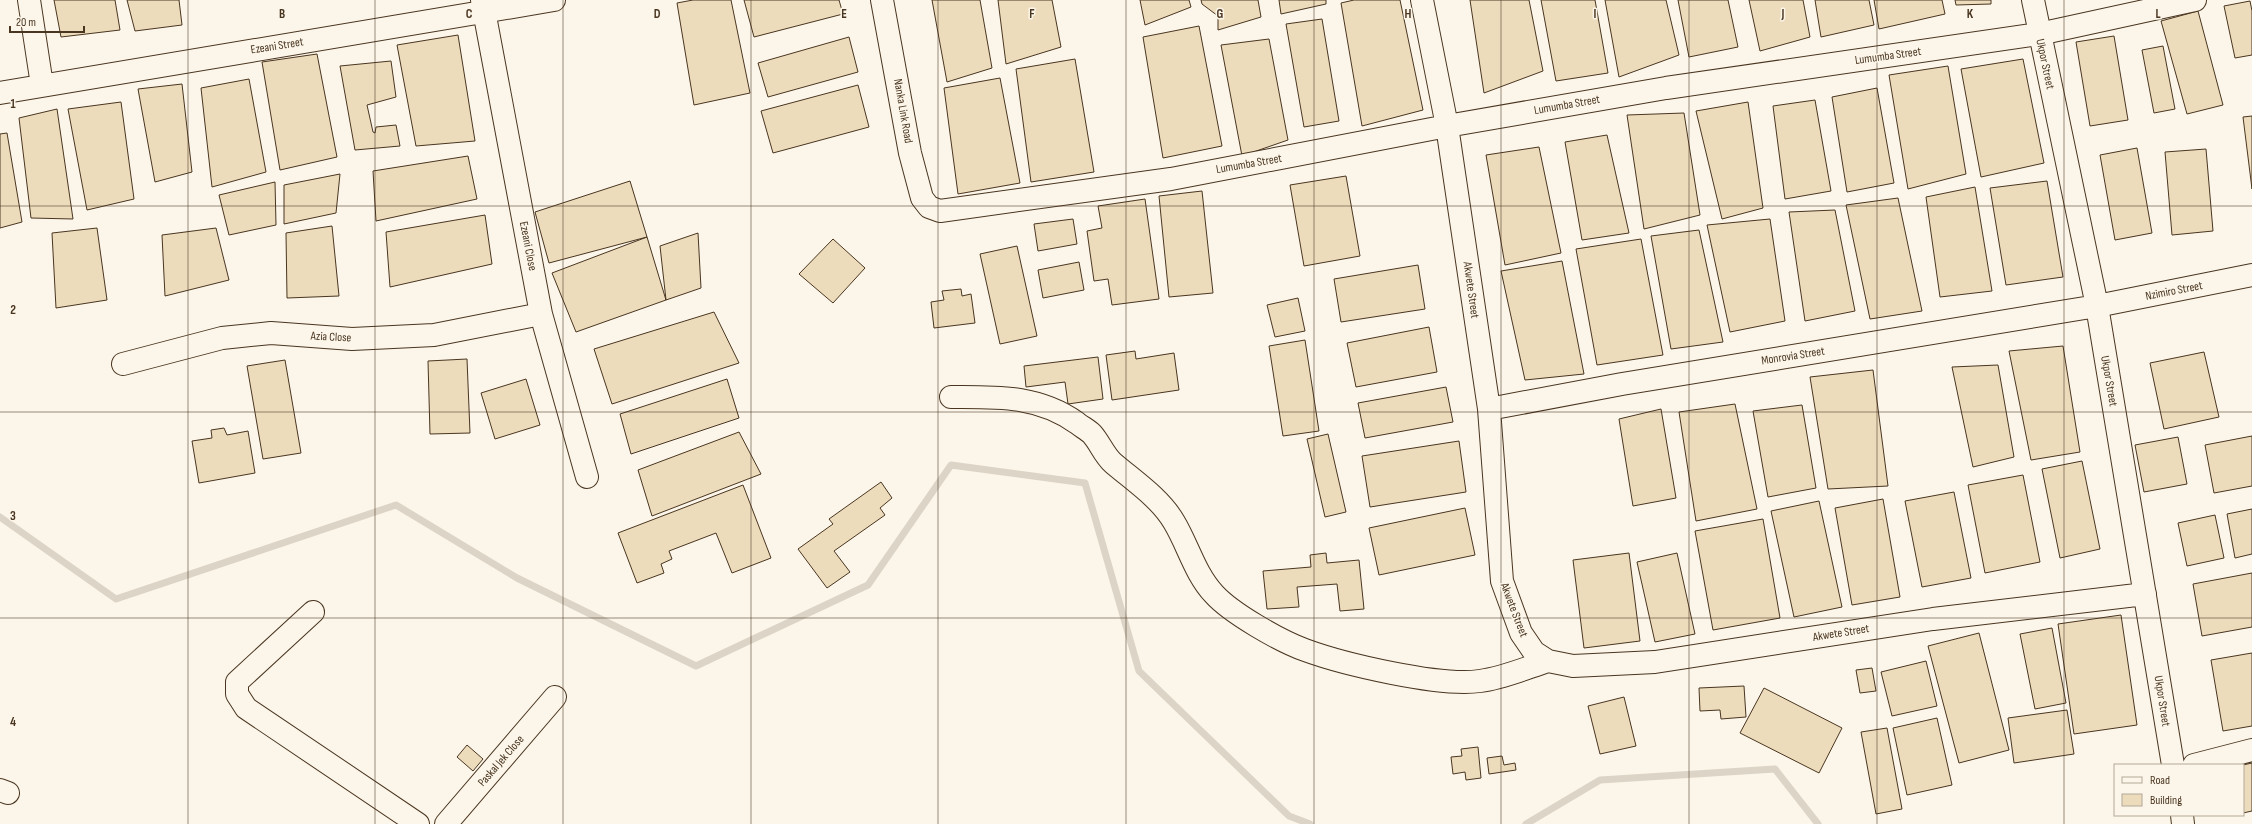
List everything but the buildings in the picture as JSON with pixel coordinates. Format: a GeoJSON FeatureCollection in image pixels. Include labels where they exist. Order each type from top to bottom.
{"type":"FeatureCollection","features":[{"type":"Feature","properties":{"kind":"street"},"geometry":{"type":"LineString","coordinates":[[29,0],[42,85]]}},
{"type":"Feature","properties":{"kind":"street","name":"Ezeani Street"},"geometry":{"type":"LineString","coordinates":[[0,93],[483,6],[554,0]]}},
{"type":"Feature","properties":{"kind":"street","name":"Nanka Link Road"},"geometry":{"type":"LineString","coordinates":[[882,0],[910,153],[922,198],[929,207],[940,211]]}},
{"type":"Feature","properties":{"kind":"street","name":"Akwete Street"},"geometry":{"type":"LineString","coordinates":[[1422,0],[1447,126],[1489,409],[1502,581],[1521,633],[1534,652],[1548,662],[1573,666],[1655,662],[1933,619],[2145,594]]}},
{"type":"Feature","properties":{"kind":"street","name":"Ukpor Street"},"geometry":{"type":"LineString","coordinates":[[2033,0],[2096,306],[2173,764]]}},
{"type":"Feature","properties":{"kind":"street","name":"Lumumba Street"},"geometry":{"type":"LineString","coordinates":[[940,211],[1171,178],[1447,126],[1666,88],[2039,34],[2195,0]]}},
{"type":"Feature","properties":{"kind":"street","name":"Ezeani Close"},"geometry":{"type":"LineString","coordinates":[[483,6],[541,314],[587,477]]}},
{"type":"Feature","properties":{"kind":"street","name":"Nzimiro Street"},"geometry":{"type":"LineString","coordinates":[[2096,306],[2252,275]]}},
{"type":"Feature","properties":{"kind":"street","name":"Monrovia Street"},"geometry":{"type":"LineString","coordinates":[[1489,409],[1622,384],[2096,306]]}},
{"type":"Feature","properties":{"kind":"street","name":"Azia Close"},"geometry":{"type":"LineString","coordinates":[[123,364],[222,338],[271,333],[352,339],[434,335],[541,314]]}},
{"type":"Feature","properties":{"kind":"street"},"geometry":{"type":"LineString","coordinates":[[951,397],[998,397],[1038,402],[1069,417],[1091,433],[1111,461],[1140,484],[1174,521],[1190,555],[1212,593],[1224,604],[1245,618],[1304,650],[1356,665],[1448,682],[1480,682],[1548,662]]}},
{"type":"Feature","properties":{"kind":"street"},"geometry":{"type":"LineString","coordinates":[[313,612],[237,682],[237,694],[246,708],[418,824]]}},
{"type":"Feature","properties":{"kind":"street","name":"Paskal Jek Close"},"geometry":{"type":"LineString","coordinates":[[446,824],[555,698]]}},
{"type":"Feature","properties":{"kind":"street"},"geometry":{"type":"LineString","coordinates":[[2198,764],[2252,750]]}},
{"type":"Feature","properties":{"kind":"waterway"},"geometry":{"type":"LineString","coordinates":[[0,517],[116,599],[396,505],[517,578],[696,666],[868,585],[951,465],[1085,483],[1139,671],[1289,816],[1310,824]]}},
{"type":"Feature","properties":{"kind":"waterway"},"geometry":{"type":"LineString","coordinates":[[1526,824],[1600,780],[1775,769],[1818,824]]}}]}
